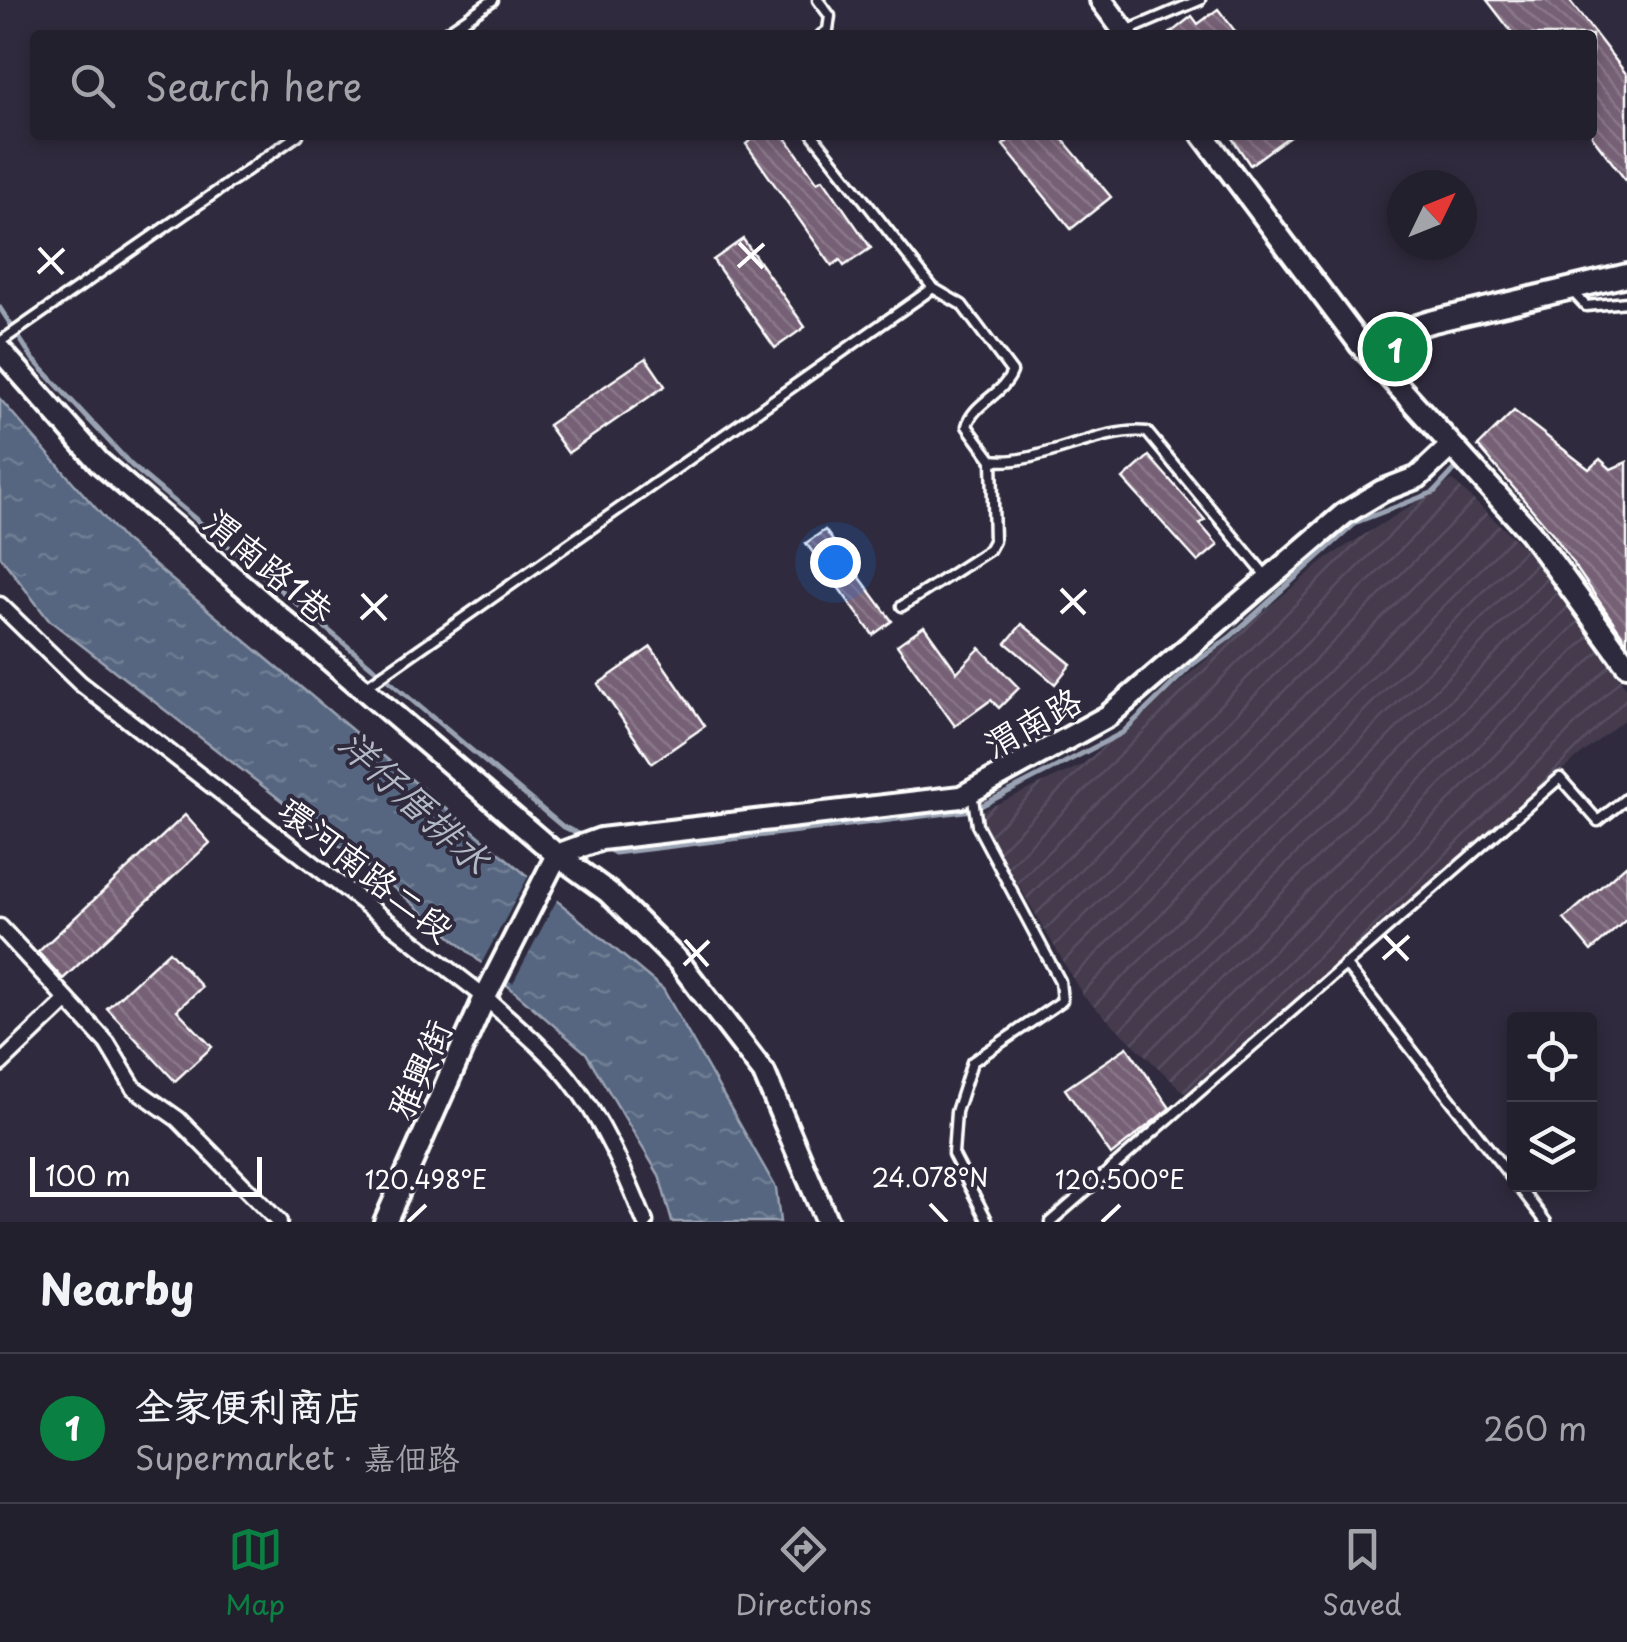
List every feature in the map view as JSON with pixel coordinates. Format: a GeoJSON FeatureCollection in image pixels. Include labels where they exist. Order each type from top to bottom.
{"type":"FeatureCollection","features":[{"type":"Feature","properties":{"kind":"street"},"geometry":{"type":"LineString","coordinates":[[1101,0],[1124,30]]}},
{"type":"Feature","properties":{"kind":"street"},"geometry":{"type":"LineString","coordinates":[[1207,140],[1360,344],[1530,532],[1627,665]]}},
{"type":"Feature","properties":{"kind":"street"},"geometry":{"type":"LineString","coordinates":[[1360,344],[1627,276]]}},
{"type":"Feature","properties":{"kind":"street","name":"渭南路1巷"},"geometry":{"type":"LineString","coordinates":[[0,346],[99,462],[557,855],[608,892],[678,962],[764,1073],[826,1222]]}},
{"type":"Feature","properties":{"kind":"street","name":"渭南路"},"geometry":{"type":"LineString","coordinates":[[557,855],[601,839],[949,799],[972,792],[1108,716],[1344,514],[1382,491],[1418,477],[1451,446]]}},
{"type":"Feature","properties":{"kind":"street","name":"環河南路二段"},"geometry":{"type":"LineString","coordinates":[[0,605],[80,683],[485,997],[568,1077],[613,1150],[645,1222]]}},
{"type":"Feature","properties":{"kind":"street","name":"雅興街"},"geometry":{"type":"LineString","coordinates":[[386,1222],[485,997],[557,855]]}},
{"type":"Feature","properties":{"kind":"street"},"geometry":{"type":"LineString","coordinates":[[0,927],[107,1043],[134,1088],[178,1120],[279,1222]]}},
{"type":"Feature","properties":{"kind":"street"},"geometry":{"type":"LineString","coordinates":[[0,1064],[67,1000]]}},
{"type":"Feature","properties":{"kind":"lane"},"geometry":{"type":"LineString","coordinates":[[449,30],[493,0]]}},
{"type":"Feature","properties":{"kind":"lane"},"geometry":{"type":"LineString","coordinates":[[818,0],[830,16],[828,30]]}},
{"type":"Feature","properties":{"kind":"lane"},"geometry":{"type":"LineString","coordinates":[[1133,30],[1200,0]]}},
{"type":"Feature","properties":{"kind":"lane"},"geometry":{"type":"LineString","coordinates":[[0,346],[291,140]]}},
{"type":"Feature","properties":{"kind":"lane"},"geometry":{"type":"LineString","coordinates":[[817,140],[933,288],[962,304],[1012,372],[1007,385],[970,416],[967,426],[992,460],[994,541],[989,550],[902,606]]}},
{"type":"Feature","properties":{"kind":"lane"},"geometry":{"type":"LineString","coordinates":[[364,688],[933,288]]}},
{"type":"Feature","properties":{"kind":"lane"},"geometry":{"type":"LineString","coordinates":[[1568,288],[1586,306],[1627,302]]}},
{"type":"Feature","properties":{"kind":"lane"},"geometry":{"type":"LineString","coordinates":[[992,460],[1006,462],[1058,446],[1134,430],[1148,432],[1270,580]]}},
{"type":"Feature","properties":{"kind":"lane"},"geometry":{"type":"LineString","coordinates":[[1050,1222],[1560,778],[1598,821],[1627,798]]}},
{"type":"Feature","properties":{"kind":"lane"},"geometry":{"type":"LineString","coordinates":[[972,792],[977,825],[1060,981],[1062,1001],[972,1062],[956,1112],[953,1154],[988,1222]]}},
{"type":"Feature","properties":{"kind":"lane"},"geometry":{"type":"LineString","coordinates":[[1345,964],[1507,1171]]}},
{"type":"Feature","properties":{"kind":"lane"},"geometry":{"type":"LineString","coordinates":[[1523,1192],[1546,1222]]}},
{"type":"Feature","properties":{"kind":"shaded area"},"geometry":{"type":"Polygon","coordinates":[[[1452,480],[1531,554],[1627,689],[1627,717],[1515,809],[1193,1101],[1083,996],[977,813],[1080,766],[1327,558],[1452,480]]]}},
{"type":"Feature","properties":{"kind":"water","name":"洋仔厝排水"},"geometry":{"type":"Polygon","coordinates":[[[0,399],[123,539],[663,989],[776,1188],[780,1222],[672,1222],[659,1175],[586,1053],[399,892],[48,619],[0,556],[0,399]]]}},
{"type":"Feature","properties":{"kind":"pier"},"geometry":{"type":"Polygon","coordinates":[[[529,875],[559,896],[513,983],[480,966],[529,875]]]}},
{"type":"Feature","properties":{"kind":"building"},"geometry":{"type":"Polygon","coordinates":[[[1487,0],[1569,0],[1592,30],[1510,30],[1487,0]]]}},
{"type":"Feature","properties":{"kind":"building"},"geometry":{"type":"Polygon","coordinates":[[[1218,9],[1234,30],[1174,30],[1192,16],[1198,24],[1218,9]]]}},
{"type":"Feature","properties":{"kind":"building"},"geometry":{"type":"Polygon","coordinates":[[[1597,36],[1627,75],[1627,182],[1595,140],[1597,36]]]}},
{"type":"Feature","properties":{"kind":"building"},"geometry":{"type":"Polygon","coordinates":[[[751,140],[788,140],[817,182],[823,179],[871,248],[844,266],[840,260],[832,266],[746,144],[751,140]]]}},
{"type":"Feature","properties":{"kind":"building"},"geometry":{"type":"Polygon","coordinates":[[[1009,140],[1063,140],[1111,197],[1071,229],[1003,145],[1009,140]]]}},
{"type":"Feature","properties":{"kind":"building"},"geometry":{"type":"Polygon","coordinates":[[[1233,140],[1284,140],[1250,165],[1233,140]]]}},
{"type":"Feature","properties":{"kind":"building"},"geometry":{"type":"Polygon","coordinates":[[[743,239],[805,327],[775,348],[713,260],[743,239]]]}},
{"type":"Feature","properties":{"kind":"building"},"geometry":{"type":"Polygon","coordinates":[[[646,358],[665,386],[568,453],[548,425],[646,358]]]}},
{"type":"Feature","properties":{"kind":"building"},"geometry":{"type":"Polygon","coordinates":[[[1514,411],[1589,469],[1600,459],[1611,469],[1627,462],[1627,642],[1553,534],[1478,446],[1514,411]]]}},
{"type":"Feature","properties":{"kind":"building"},"geometry":{"type":"Polygon","coordinates":[[[1149,456],[1205,520],[1200,524],[1218,545],[1198,562],[1123,479],[1149,456]]]}},
{"type":"Feature","properties":{"kind":"building"},"geometry":{"type":"Polygon","coordinates":[[[825,530],[892,621],[873,635],[806,543],[825,530]]]}},
{"type":"Feature","properties":{"kind":"building"},"geometry":{"type":"Polygon","coordinates":[[[1022,624],[1071,664],[1055,684],[1006,643],[1022,624]]]}},
{"type":"Feature","properties":{"kind":"building"},"geometry":{"type":"Polygon","coordinates":[[[924,626],[957,672],[980,648],[1019,688],[999,708],[991,700],[955,726],[897,645],[924,626]]]}},
{"type":"Feature","properties":{"kind":"building"},"geometry":{"type":"Polygon","coordinates":[[[651,647],[705,726],[652,763],[598,684],[651,647]]]}},
{"type":"Feature","properties":{"kind":"building"},"geometry":{"type":"Polygon","coordinates":[[[185,815],[210,843],[63,979],[38,952],[185,815]]]}},
{"type":"Feature","properties":{"kind":"building"},"geometry":{"type":"Polygon","coordinates":[[[1627,864],[1627,919],[1591,951],[1564,919],[1627,864]]]}},
{"type":"Feature","properties":{"kind":"building"},"geometry":{"type":"Polygon","coordinates":[[[169,951],[202,987],[177,1010],[212,1047],[175,1081],[107,1008],[169,951]]]}},
{"type":"Feature","properties":{"kind":"building"},"geometry":{"type":"Polygon","coordinates":[[[1127,1047],[1170,1108],[1111,1155],[1065,1089],[1127,1047]]]}},
{"type":"Feature","properties":{"kind":"waterway"},"geometry":{"type":"LineString","coordinates":[[0,308],[33,359],[131,465],[562,826],[583,836]]}},
{"type":"Feature","properties":{"kind":"waterway"},"geometry":{"type":"LineString","coordinates":[[602,846],[615,853],[973,810],[1122,733],[1192,665],[1230,637],[1357,522],[1434,492],[1458,466]]}},
{"type":"Feature","properties":{"kind":"place","name":"全家便利商店"},"geometry":{"type":"Point","coordinates":[1395,349]}}]}
